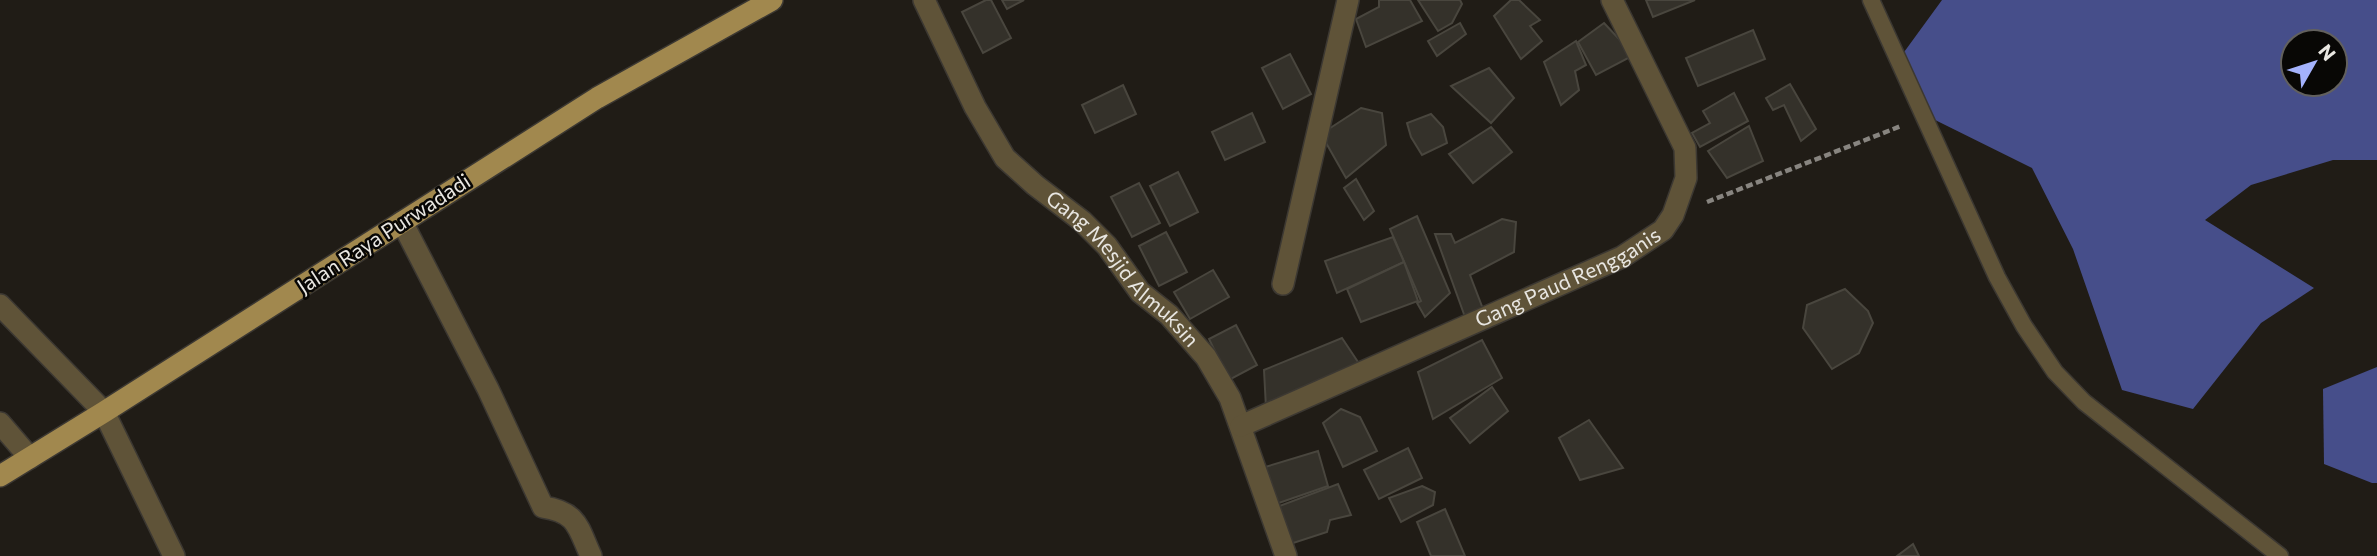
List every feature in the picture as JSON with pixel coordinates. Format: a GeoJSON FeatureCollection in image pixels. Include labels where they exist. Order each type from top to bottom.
{"type":"FeatureCollection","features":[{"type":"Feature","properties":{"kind":"main road","name":"Jalan Raya Purwadadi"},"geometry":{"type":"LineString","coordinates":[[0,476],[597,98],[772,0]]}},
{"type":"Feature","properties":{"kind":"street","name":"Gang Mesjid Almuksin"},"geometry":{"type":"LineString","coordinates":[[924,0],[975,107],[1005,158],[1082,221],[1107,246],[1140,292],[1176,324],[1206,358],[1230,398],[1286,556]]}},
{"type":"Feature","properties":{"kind":"street"},"geometry":{"type":"LineString","coordinates":[[1283,284],[1348,0]]}},
{"type":"Feature","properties":{"kind":"street","name":"Gang Paud Rengganis"},"geometry":{"type":"LineString","coordinates":[[1241,426],[1622,257],[1663,230],[1673,215],[1686,178],[1685,148],[1612,0]]}},
{"type":"Feature","properties":{"kind":"street"},"geometry":{"type":"LineString","coordinates":[[402,222],[488,389],[544,507],[560,509],[574,520],[591,556]]}},
{"type":"Feature","properties":{"kind":"street"},"geometry":{"type":"LineString","coordinates":[[0,304],[104,412],[174,556]]}},
{"type":"Feature","properties":{"kind":"street"},"geometry":{"type":"LineString","coordinates":[[0,423],[30,458]]}},
{"type":"Feature","properties":{"kind":"lane"},"geometry":{"type":"LineString","coordinates":[[1871,0],[1997,276],[2024,326],[2055,372],[2084,402],[2280,556]]}},
{"type":"Feature","properties":{"kind":"path"},"geometry":{"type":"LineString","coordinates":[[1673,215],[1924,117]]}},
{"type":"Feature","properties":{"kind":"shaded area"},"geometry":{"type":"Polygon","coordinates":[[[1942,0],[2377,0],[2377,160],[2333,160],[2251,185],[2205,220],[2314,288],[2261,323],[2193,409],[2122,390],[2073,249],[2032,168],[1923,114],[1899,59],[1942,0]]]}},
{"type":"Feature","properties":{"kind":"shaded area"},"geometry":{"type":"Polygon","coordinates":[[[2377,367],[2377,483],[2372,483],[2324,464],[2323,389],[2377,367]]]}},
{"type":"Feature","properties":{"kind":"building"},"geometry":{"type":"Polygon","coordinates":[[[991,0],[1011,38],[983,53],[962,12],[991,0]]]}},
{"type":"Feature","properties":{"kind":"building"},"geometry":{"type":"Polygon","coordinates":[[[1002,0],[1024,0],[1007,9],[1002,0]]]}},
{"type":"Feature","properties":{"kind":"building"},"geometry":{"type":"Polygon","coordinates":[[[1379,0],[1410,0],[1422,21],[1366,47],[1356,19],[1379,7],[1379,0]]]}},
{"type":"Feature","properties":{"kind":"building"},"geometry":{"type":"Polygon","coordinates":[[[1418,0],[1460,0],[1462,4],[1452,23],[1438,31],[1418,0]]]}},
{"type":"Feature","properties":{"kind":"building"},"geometry":{"type":"Polygon","coordinates":[[[1511,0],[1519,0],[1540,20],[1530,26],[1542,41],[1521,59],[1494,16],[1511,0]]]}},
{"type":"Feature","properties":{"kind":"building"},"geometry":{"type":"Polygon","coordinates":[[[1646,0],[1695,0],[1653,17],[1646,0]]]}},
{"type":"Feature","properties":{"kind":"building"},"geometry":{"type":"Polygon","coordinates":[[[1460,23],[1466,34],[1437,56],[1428,41],[1460,23]]]}},
{"type":"Feature","properties":{"kind":"building"},"geometry":{"type":"Polygon","coordinates":[[[1604,23],[1634,55],[1596,75],[1578,42],[1604,23]]]}},
{"type":"Feature","properties":{"kind":"building"},"geometry":{"type":"Polygon","coordinates":[[[1753,30],[1765,59],[1698,86],[1686,58],[1753,30]]]}},
{"type":"Feature","properties":{"kind":"building"},"geometry":{"type":"Polygon","coordinates":[[[1576,41],[1586,65],[1575,71],[1579,90],[1561,105],[1544,62],[1576,41]]]}},
{"type":"Feature","properties":{"kind":"building"},"geometry":{"type":"Polygon","coordinates":[[[1290,54],[1311,94],[1283,109],[1262,68],[1290,54]]]}},
{"type":"Feature","properties":{"kind":"building"},"geometry":{"type":"Polygon","coordinates":[[[1489,68],[1514,98],[1491,123],[1451,86],[1489,68]]]}},
{"type":"Feature","properties":{"kind":"building"},"geometry":{"type":"Polygon","coordinates":[[[1790,84],[1816,129],[1801,141],[1784,105],[1773,110],[1766,98],[1790,84]]]}},
{"type":"Feature","properties":{"kind":"building"},"geometry":{"type":"Polygon","coordinates":[[[1123,85],[1136,114],[1095,133],[1082,105],[1123,85]]]}},
{"type":"Feature","properties":{"kind":"building"},"geometry":{"type":"Polygon","coordinates":[[[1734,93],[1748,121],[1700,147],[1692,133],[1710,123],[1703,111],[1734,93]]]}},
{"type":"Feature","properties":{"kind":"building"},"geometry":{"type":"Polygon","coordinates":[[[1361,108],[1382,113],[1386,145],[1346,178],[1321,134],[1361,108]]]}},
{"type":"Feature","properties":{"kind":"building"},"geometry":{"type":"Polygon","coordinates":[[[1252,113],[1265,142],[1225,160],[1212,132],[1252,113]]]}},
{"type":"Feature","properties":{"kind":"building"},"geometry":{"type":"Polygon","coordinates":[[[1431,114],[1443,127],[1447,143],[1422,155],[1411,137],[1407,123],[1431,114]]]}},
{"type":"Feature","properties":{"kind":"building"},"geometry":{"type":"Polygon","coordinates":[[[1749,126],[1763,161],[1727,178],[1708,151],[1749,126]]]}},
{"type":"Feature","properties":{"kind":"building"},"geometry":{"type":"Polygon","coordinates":[[[1491,127],[1512,152],[1473,183],[1449,154],[1491,127]]]}},
{"type":"Feature","properties":{"kind":"building"},"geometry":{"type":"Polygon","coordinates":[[[1178,172],[1198,212],[1170,226],[1150,186],[1178,172]]]}},
{"type":"Feature","properties":{"kind":"building"},"geometry":{"type":"Polygon","coordinates":[[[1356,179],[1374,211],[1364,220],[1344,188],[1356,179]]]}},
{"type":"Feature","properties":{"kind":"building"},"geometry":{"type":"Polygon","coordinates":[[[1139,183],[1160,223],[1132,237],[1111,197],[1139,183]]]}},
{"type":"Feature","properties":{"kind":"building"},"geometry":{"type":"Polygon","coordinates":[[[1417,216],[1450,293],[1425,317],[1417,303],[1421,301],[1390,229],[1417,216]]]}},
{"type":"Feature","properties":{"kind":"building"},"geometry":{"type":"Polygon","coordinates":[[[1502,219],[1516,222],[1514,252],[1470,275],[1483,309],[1465,317],[1435,234],[1451,234],[1455,243],[1502,219]]]}},
{"type":"Feature","properties":{"kind":"building"},"geometry":{"type":"Polygon","coordinates":[[[1166,232],[1187,272],[1159,286],[1139,246],[1166,232]]]}},
{"type":"Feature","properties":{"kind":"building"},"geometry":{"type":"Polygon","coordinates":[[[1393,237],[1404,262],[1337,293],[1325,261],[1393,237]]]}},
{"type":"Feature","properties":{"kind":"building"},"geometry":{"type":"Polygon","coordinates":[[[1404,262],[1418,301],[1361,322],[1347,289],[1404,262]]]}},
{"type":"Feature","properties":{"kind":"building"},"geometry":{"type":"Polygon","coordinates":[[[1213,270],[1229,297],[1190,319],[1174,292],[1213,270]]]}},
{"type":"Feature","properties":{"kind":"building"},"geometry":{"type":"Polygon","coordinates":[[[1845,289],[1868,311],[1873,323],[1859,353],[1832,369],[1803,328],[1807,305],[1845,289]]]}},
{"type":"Feature","properties":{"kind":"building"},"geometry":{"type":"Polygon","coordinates":[[[1236,325],[1257,365],[1229,380],[1209,339],[1236,325]]]}},
{"type":"Feature","properties":{"kind":"building"},"geometry":{"type":"Polygon","coordinates":[[[1342,338],[1362,368],[1266,408],[1264,370],[1342,338]]]}},
{"type":"Feature","properties":{"kind":"building"},"geometry":{"type":"Polygon","coordinates":[[[1482,340],[1502,378],[1433,419],[1418,372],[1482,340]]]}},
{"type":"Feature","properties":{"kind":"building"},"geometry":{"type":"Polygon","coordinates":[[[1492,387],[1508,411],[1470,443],[1450,418],[1492,387]]]}},
{"type":"Feature","properties":{"kind":"building"},"geometry":{"type":"Polygon","coordinates":[[[1341,409],[1360,417],[1377,451],[1343,467],[1323,423],[1341,409]]]}},
{"type":"Feature","properties":{"kind":"building"},"geometry":{"type":"Polygon","coordinates":[[[1589,420],[1623,468],[1580,480],[1559,438],[1589,420]]]}},
{"type":"Feature","properties":{"kind":"building"},"geometry":{"type":"Polygon","coordinates":[[[1408,448],[1422,478],[1379,499],[1364,470],[1408,448]]]}},
{"type":"Feature","properties":{"kind":"building"},"geometry":{"type":"Polygon","coordinates":[[[1318,451],[1328,486],[1273,505],[1262,468],[1318,451]]]}},
{"type":"Feature","properties":{"kind":"building"},"geometry":{"type":"Polygon","coordinates":[[[1338,484],[1351,515],[1330,520],[1327,532],[1284,546],[1274,508],[1338,484]]]}},
{"type":"Feature","properties":{"kind":"building"},"geometry":{"type":"Polygon","coordinates":[[[1422,486],[1435,492],[1433,505],[1401,522],[1389,498],[1422,486]]]}},
{"type":"Feature","properties":{"kind":"building"},"geometry":{"type":"Polygon","coordinates":[[[1445,509],[1465,556],[1431,556],[1417,522],[1445,509]]]}},
{"type":"Feature","properties":{"kind":"building"},"geometry":{"type":"Polygon","coordinates":[[[1913,544],[1919,556],[1897,556],[1913,544]]]}}]}
